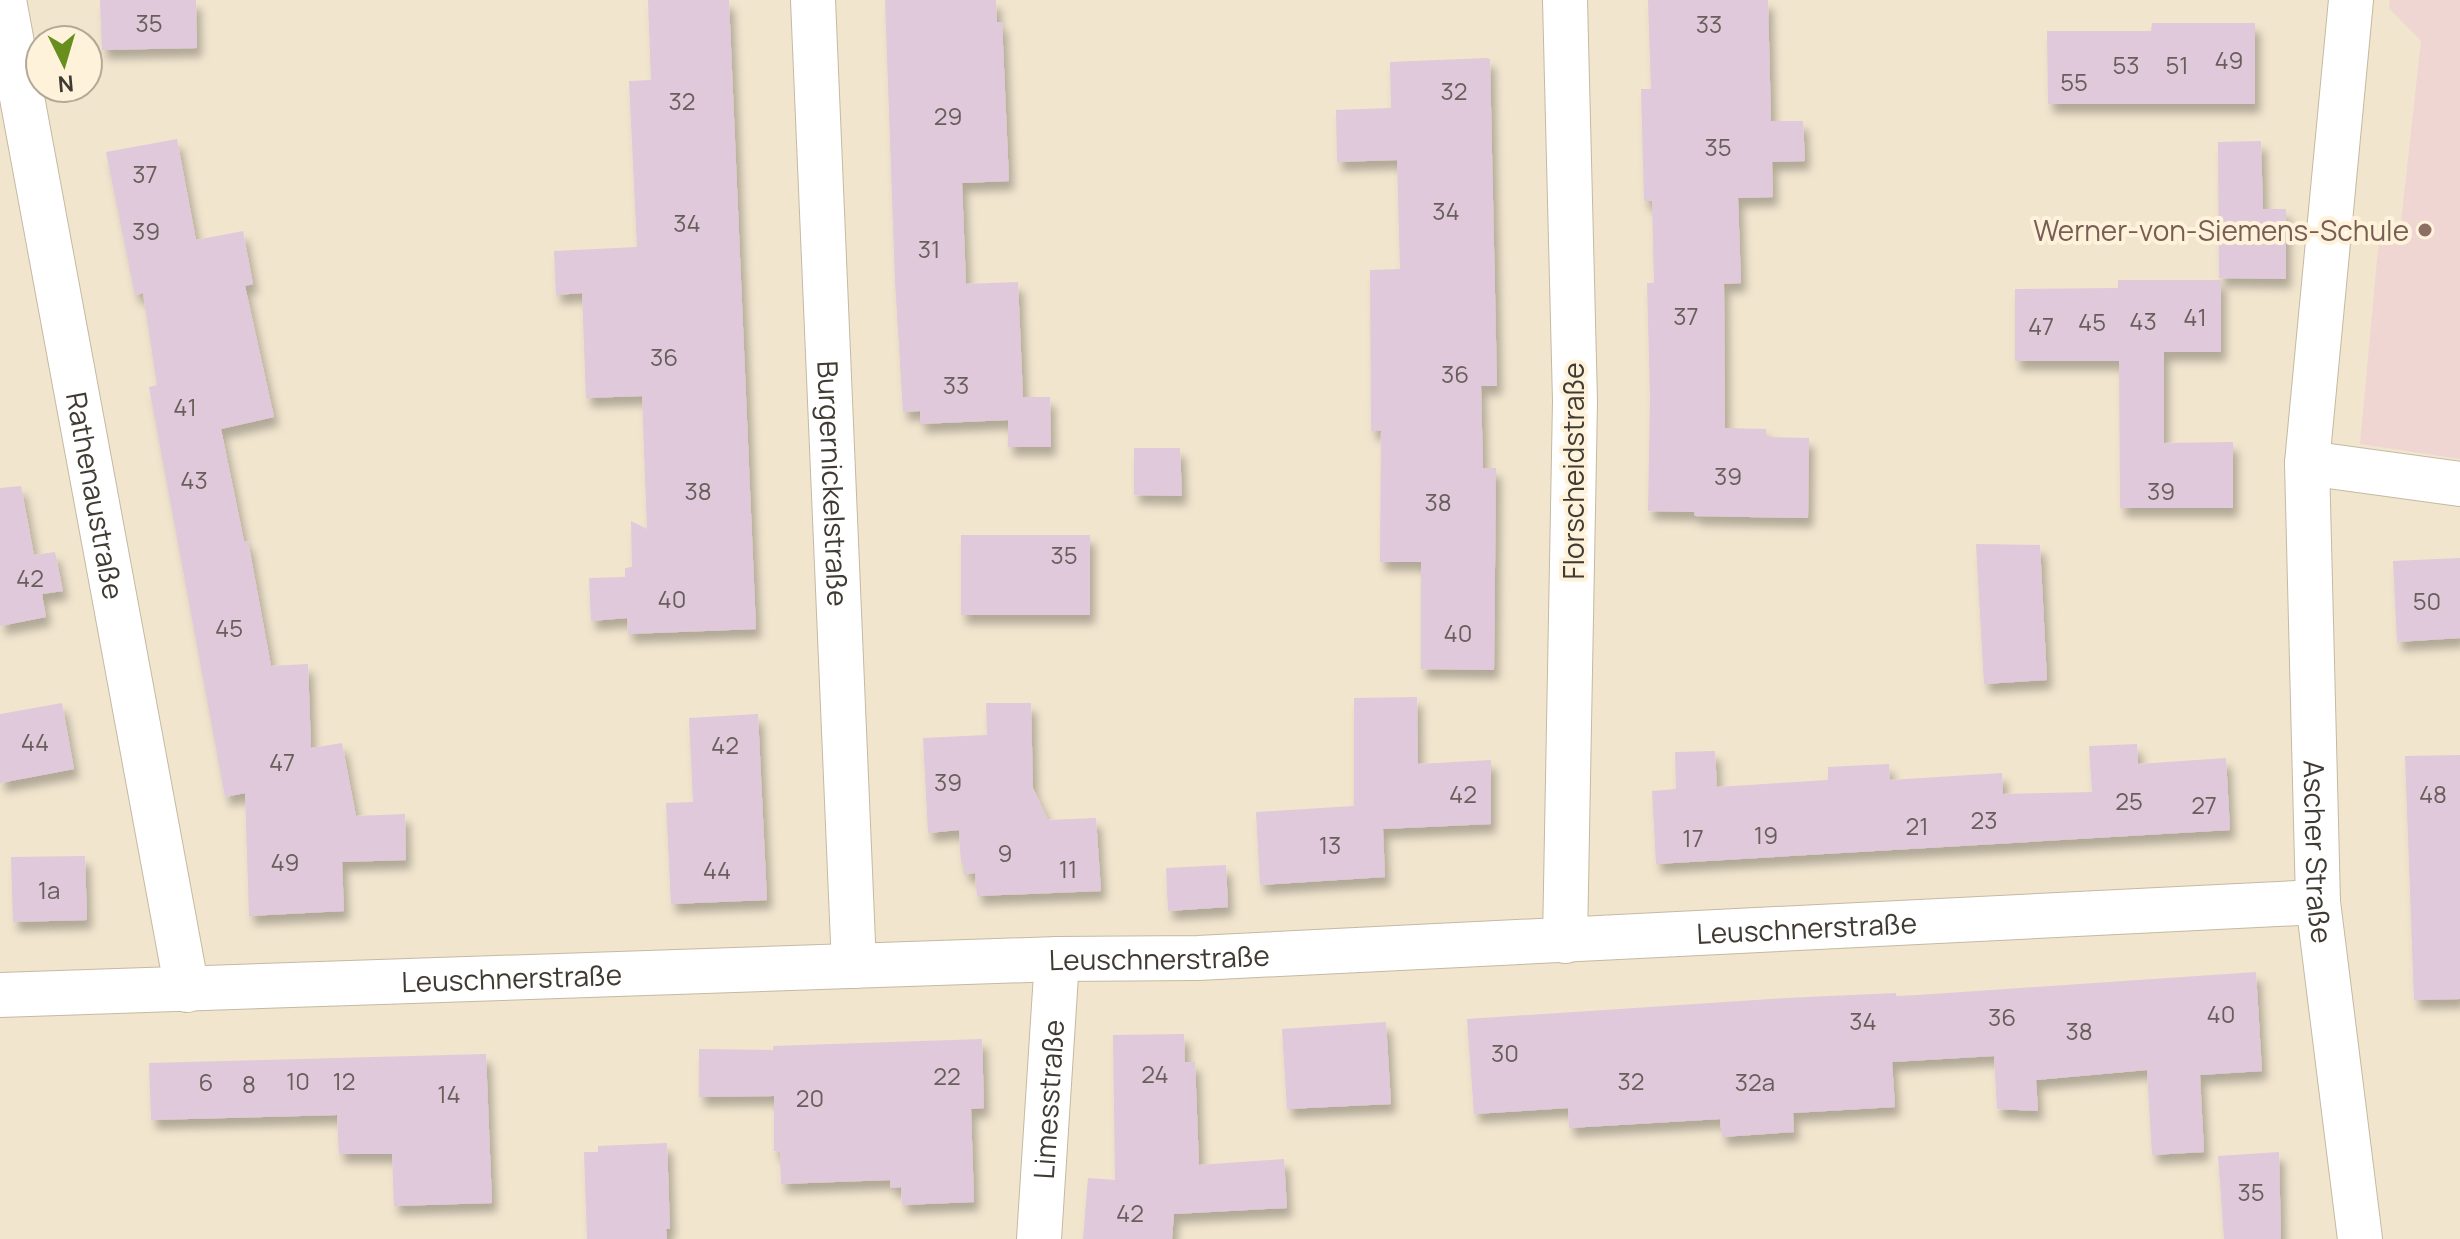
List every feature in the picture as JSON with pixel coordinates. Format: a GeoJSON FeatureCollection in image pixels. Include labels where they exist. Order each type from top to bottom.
{"type":"FeatureCollection","features":[{"type":"Feature","properties":{"kind":"street","name":"Rathenaustraße"},"geometry":{"type":"LineString","coordinates":[[4,0],[187,990]]}},
{"type":"Feature","properties":{"kind":"street","name":"Burgernickelstraße"},"geometry":{"type":"LineString","coordinates":[[813,0],[854,966]]}},
{"type":"Feature","properties":{"kind":"street","name":"Florscheidstraße"},"geometry":{"type":"LineString","coordinates":[[1565,0],[1575,401],[1565,941]]}},
{"type":"Feature","properties":{"kind":"street","name":"Ascher Straße"},"geometry":{"type":"LineString","coordinates":[[2351,0],[2307,463],[2318,902],[2360,1239]]}},
{"type":"Feature","properties":{"kind":"street"},"geometry":{"type":"LineString","coordinates":[[2307,463],[2460,484]]}},
{"type":"Feature","properties":{"kind":"street","name":"Leuschnerstraße"},"geometry":{"type":"LineString","coordinates":[[0,995],[1057,959],[1198,958],[2318,902]]}},
{"type":"Feature","properties":{"kind":"street","name":"Limesstraße"},"geometry":{"type":"LineString","coordinates":[[1039,1239],[1057,959]]}},
{"type":"Feature","properties":{"kind":"shaded area","name":"Werner-von-Siemens-Schule"},"geometry":{"type":"Polygon","coordinates":[[[2390,0],[2460,0],[2460,459],[2360,444],[2379,238],[2401,222],[2421,41],[2389,8],[2390,0]]]}},
{"type":"Feature","properties":{"kind":"building"},"geometry":{"type":"Polygon","coordinates":[[[100,0],[196,0],[197,48],[104,50],[104,24],[101,24],[100,0]]]}},
{"type":"Feature","properties":{"kind":"building"},"geometry":{"type":"Polygon","coordinates":[[[648,0],[729,0],[756,629],[628,634],[627,618],[591,621],[589,578],[625,577],[625,568],[632,567],[631,521],[647,529],[642,396],[586,398],[582,293],[556,295],[554,251],[637,247],[629,81],[651,80],[648,0]]]}},
{"type":"Feature","properties":{"kind":"building"},"geometry":{"type":"Polygon","coordinates":[[[885,0],[996,0],[997,22],[1002,22],[1009,181],[962,183],[966,284],[1018,282],[1023,397],[1050,397],[1051,447],[1008,447],[1008,420],[920,424],[920,411],[903,412],[885,0]]]}},
{"type":"Feature","properties":{"kind":"building"},"geometry":{"type":"Polygon","coordinates":[[[1648,0],[1768,0],[1771,121],[1803,121],[1805,161],[1772,162],[1773,197],[1738,198],[1741,283],[1724,284],[1725,428],[1766,429],[1767,437],[1809,438],[1808,518],[1695,516],[1694,512],[1648,511],[1650,395],[1647,283],[1654,283],[1652,201],[1644,201],[1641,89],[1651,89],[1648,0]]]}},
{"type":"Feature","properties":{"kind":"building"},"geometry":{"type":"Polygon","coordinates":[[[2152,23],[2255,23],[2255,104],[2048,104],[2047,31],[2151,31],[2152,23]]]}},
{"type":"Feature","properties":{"kind":"building"},"geometry":{"type":"Polygon","coordinates":[[[1490,59],[1497,386],[1481,386],[1483,468],[1496,468],[1494,670],[1421,669],[1421,562],[1380,562],[1381,431],[1371,431],[1370,270],[1400,269],[1397,160],[1337,162],[1336,110],[1391,108],[1390,62],[1490,59]]]}},
{"type":"Feature","properties":{"kind":"building"},"geometry":{"type":"Polygon","coordinates":[[[177,139],[196,240],[243,231],[253,284],[245,286],[274,417],[221,429],[244,541],[248,541],[271,666],[308,664],[311,748],[342,743],[356,816],[405,814],[406,860],[342,862],[344,911],[249,916],[245,793],[225,797],[149,387],[157,385],[143,293],[135,295],[106,152],[177,139]]]}},
{"type":"Feature","properties":{"kind":"building"},"geometry":{"type":"Polygon","coordinates":[[[2261,141],[2263,209],[2286,209],[2286,279],[2219,278],[2218,142],[2261,141]]]}},
{"type":"Feature","properties":{"kind":"building"},"geometry":{"type":"Polygon","coordinates":[[[2118,280],[2221,280],[2221,352],[2164,352],[2164,443],[2233,442],[2233,508],[2120,508],[2119,361],[2015,361],[2015,289],[2118,288],[2118,280]]]}},
{"type":"Feature","properties":{"kind":"building"},"geometry":{"type":"Polygon","coordinates":[[[1134,448],[1180,448],[1182,496],[1134,495],[1134,448]]]}},
{"type":"Feature","properties":{"kind":"building"},"geometry":{"type":"Polygon","coordinates":[[[21,486],[34,555],[55,552],[63,591],[42,594],[46,617],[0,626],[0,488],[21,486]]]}},
{"type":"Feature","properties":{"kind":"building"},"geometry":{"type":"Polygon","coordinates":[[[961,535],[1090,535],[1090,615],[961,615],[961,535]]]}},
{"type":"Feature","properties":{"kind":"building"},"geometry":{"type":"Polygon","coordinates":[[[1976,544],[2040,545],[2047,680],[1984,684],[1976,544]]]}},
{"type":"Feature","properties":{"kind":"building"},"geometry":{"type":"Polygon","coordinates":[[[2460,558],[2460,638],[2397,642],[2393,561],[2460,558]]]}},
{"type":"Feature","properties":{"kind":"building"},"geometry":{"type":"Polygon","coordinates":[[[1417,697],[1418,764],[1491,760],[1491,824],[1383,829],[1385,877],[1260,885],[1256,812],[1354,806],[1354,698],[1417,697]]]}},
{"type":"Feature","properties":{"kind":"building"},"geometry":{"type":"Polygon","coordinates":[[[62,703],[74,769],[0,783],[0,714],[62,703]]]}},
{"type":"Feature","properties":{"kind":"building"},"geometry":{"type":"Polygon","coordinates":[[[986,703],[1031,703],[1033,788],[1048,820],[1096,818],[1101,891],[977,896],[975,873],[964,874],[964,863],[961,863],[959,830],[928,833],[923,738],[987,735],[986,703]]]}},
{"type":"Feature","properties":{"kind":"building"},"geometry":{"type":"Polygon","coordinates":[[[758,714],[767,900],[671,904],[666,803],[693,802],[689,718],[758,714]]]}},
{"type":"Feature","properties":{"kind":"building"},"geometry":{"type":"Polygon","coordinates":[[[2137,744],[2138,764],[2226,758],[2230,830],[1656,864],[1652,791],[1676,789],[1675,752],[1715,751],[1717,787],[1828,780],[1828,767],[1889,764],[1890,780],[2002,773],[2003,794],[2092,792],[2089,746],[2137,744]]]}},
{"type":"Feature","properties":{"kind":"building"},"geometry":{"type":"Polygon","coordinates":[[[2460,755],[2460,999],[2414,1000],[2405,756],[2460,755]]]}},
{"type":"Feature","properties":{"kind":"building"},"geometry":{"type":"Polygon","coordinates":[[[85,856],[87,920],[13,922],[11,857],[85,856]]]}},
{"type":"Feature","properties":{"kind":"building"},"geometry":{"type":"Polygon","coordinates":[[[1226,865],[1228,907],[1168,911],[1166,868],[1226,865]]]}},
{"type":"Feature","properties":{"kind":"building"},"geometry":{"type":"Polygon","coordinates":[[[2256,972],[2262,1071],[2200,1075],[2204,1152],[2152,1155],[2147,1070],[2036,1080],[2038,1111],[1997,1109],[1994,1056],[1892,1062],[1895,1107],[1793,1113],[1794,1132],[1722,1137],[1720,1119],[1569,1128],[1568,1108],[1474,1114],[1467,1019],[1786,998],[1896,993],[1896,996],[1918,995],[2256,972]]]}},
{"type":"Feature","properties":{"kind":"building"},"geometry":{"type":"Polygon","coordinates":[[[1386,1022],[1391,1104],[1287,1109],[1282,1029],[1386,1022]]]}},
{"type":"Feature","properties":{"kind":"building"},"geometry":{"type":"Polygon","coordinates":[[[1184,1034],[1185,1062],[1195,1062],[1199,1165],[1284,1159],[1287,1208],[1174,1214],[1172,1239],[1083,1239],[1088,1178],[1115,1180],[1113,1035],[1184,1034]]]}},
{"type":"Feature","properties":{"kind":"building"},"geometry":{"type":"Polygon","coordinates":[[[982,1039],[984,1108],[971,1109],[974,1202],[902,1205],[901,1187],[890,1188],[890,1180],[781,1184],[780,1152],[774,1151],[774,1096],[699,1097],[699,1049],[773,1050],[773,1046],[982,1039]]]}},
{"type":"Feature","properties":{"kind":"building"},"geometry":{"type":"Polygon","coordinates":[[[486,1054],[492,1203],[394,1206],[392,1154],[339,1154],[337,1115],[151,1120],[149,1063],[486,1054]]]}},
{"type":"Feature","properties":{"kind":"building"},"geometry":{"type":"Polygon","coordinates":[[[667,1143],[670,1229],[666,1229],[667,1239],[587,1239],[584,1152],[598,1152],[598,1146],[667,1143]]]}},
{"type":"Feature","properties":{"kind":"building"},"geometry":{"type":"Polygon","coordinates":[[[2279,1152],[2281,1239],[2224,1239],[2218,1156],[2279,1152]]]}},
{"type":"Feature","properties":{"kind":"place","name":"Werner-von-Siemens-Schule"},"geometry":{"type":"Point","coordinates":[2425,230]}}]}
